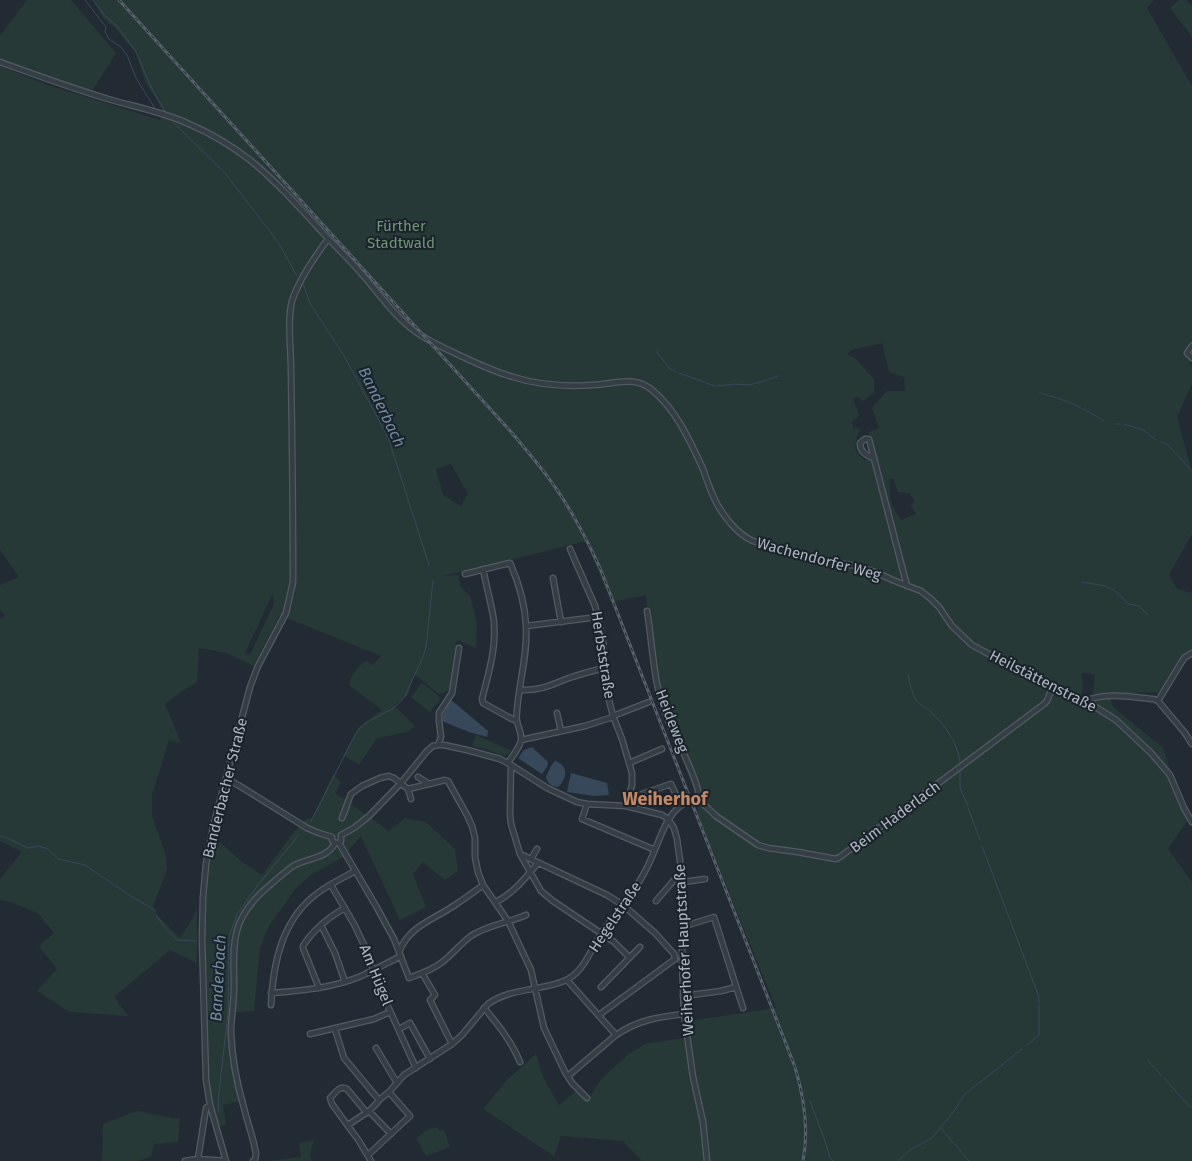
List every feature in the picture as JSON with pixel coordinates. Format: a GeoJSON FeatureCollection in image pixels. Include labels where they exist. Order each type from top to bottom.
{"type":"FeatureCollection","features":[{"type":"Feature","properties":{"kind":"street","name":"Wachendorfer Weg"},"geometry":{"type":"LineString","coordinates":[[0,62],[107,99],[188,123],[232,147],[252,162],[292,200],[361,272],[404,322],[424,336],[460,355],[512,377],[532,382],[585,386],[621,381],[635,381],[644,384],[663,400],[676,418],[704,471],[712,494],[721,511],[745,538],[818,560],[857,566],[907,586]]}},
{"type":"Feature","properties":{"kind":"street","name":"Banderbacher Straße"},"geometry":{"type":"LineString","coordinates":[[226,1161],[210,1105],[206,1080],[202,938],[206,864],[226,778],[254,676],[283,618],[293,582],[291,307],[292,300],[299,286],[328,239]]}},
{"type":"Feature","properties":{"kind":"street"},"geometry":{"type":"LineString","coordinates":[[1192,346],[1187,352],[1192,358]]}},
{"type":"Feature","properties":{"kind":"street"},"geometry":{"type":"LineString","coordinates":[[873,458],[907,586]]}},
{"type":"Feature","properties":{"kind":"street","name":"Herbststraße"},"geometry":{"type":"LineString","coordinates":[[570,549],[595,604],[603,641],[604,668],[613,716],[633,777],[626,806]]}},
{"type":"Feature","properties":{"kind":"street"},"geometry":{"type":"LineString","coordinates":[[465,574],[510,563],[523,602],[526,626],[517,721],[521,740],[510,764],[510,815],[520,854],[541,891],[553,902],[614,942],[629,957]]}},
{"type":"Feature","properties":{"kind":"street"},"geometry":{"type":"LineString","coordinates":[[483,569],[493,616],[494,637],[492,656],[482,699],[483,703],[517,721]]}},
{"type":"Feature","properties":{"kind":"street"},"geometry":{"type":"LineString","coordinates":[[553,578],[561,622]]}},
{"type":"Feature","properties":{"kind":"street","name":"Heilstättenstraße"},"geometry":{"type":"LineString","coordinates":[[907,586],[921,591],[931,599],[952,626],[972,645],[1052,688],[1098,708],[1116,720],[1151,753],[1170,776],[1192,822]]}},
{"type":"Feature","properties":{"kind":"street","name":"Heideweg"},"geometry":{"type":"LineString","coordinates":[[647,611],[652,659],[660,699],[689,767],[699,793],[699,800]]}},
{"type":"Feature","properties":{"kind":"street"},"geometry":{"type":"LineString","coordinates":[[526,626],[598,617]]}},
{"type":"Feature","properties":{"kind":"street"},"geometry":{"type":"LineString","coordinates":[[438,745],[441,736],[438,721],[439,713],[452,693],[459,648]]}},
{"type":"Feature","properties":{"kind":"street"},"geometry":{"type":"LineString","coordinates":[[1158,701],[1184,658],[1192,652]]}},
{"type":"Feature","properties":{"kind":"street"},"geometry":{"type":"LineString","coordinates":[[520,690],[551,686],[604,668]]}},
{"type":"Feature","properties":{"kind":"street","name":"Beim Haderlach"},"geometry":{"type":"LineString","coordinates":[[699,800],[716,816],[758,844],[768,848],[836,859],[879,829],[1044,704],[1052,688]]}},
{"type":"Feature","properties":{"kind":"street"},"geometry":{"type":"LineString","coordinates":[[1085,702],[1093,698],[1119,696],[1153,699],[1158,701],[1192,744]]}},
{"type":"Feature","properties":{"kind":"street"},"geometry":{"type":"LineString","coordinates":[[521,740],[586,726],[649,702]]}},
{"type":"Feature","properties":{"kind":"street"},"geometry":{"type":"LineString","coordinates":[[557,713],[561,731]]}},
{"type":"Feature","properties":{"kind":"street"},"geometry":{"type":"LineString","coordinates":[[332,837],[333,834],[339,833],[341,835],[354,828],[369,816],[412,771],[427,751],[433,746],[438,745],[484,754],[510,764],[547,788],[577,802],[626,806],[654,812],[668,819],[681,805],[691,800],[699,800]]}},
{"type":"Feature","properties":{"kind":"street"},"geometry":{"type":"LineString","coordinates":[[629,763],[662,749]]}},
{"type":"Feature","properties":{"kind":"street"},"geometry":{"type":"LineString","coordinates":[[412,771],[429,784]]}},
{"type":"Feature","properties":{"kind":"street"},"geometry":{"type":"LineString","coordinates":[[342,818],[351,794],[356,789],[380,778],[392,776],[408,789],[411,798]]}},
{"type":"Feature","properties":{"kind":"street"},"geometry":{"type":"LineString","coordinates":[[418,777],[420,786]]}},
{"type":"Feature","properties":{"kind":"street"},"geometry":{"type":"LineString","coordinates":[[226,778],[307,828],[332,837],[376,906],[394,939],[409,978],[440,964],[470,936],[487,928],[508,921],[514,921],[526,915]]}},
{"type":"Feature","properties":{"kind":"street"},"geometry":{"type":"LineString","coordinates":[[408,789],[445,780],[448,781],[467,815],[475,838],[475,857],[478,872],[484,885],[508,921],[529,964],[544,1028],[572,1083],[587,1098]]}},
{"type":"Feature","properties":{"kind":"street"},"geometry":{"type":"LineString","coordinates":[[629,794],[639,795],[671,784],[681,805]]}},
{"type":"Feature","properties":{"kind":"street"},"geometry":{"type":"LineString","coordinates":[[587,804],[582,819],[655,850]]}},
{"type":"Feature","properties":{"kind":"street","name":"Hegelstraße"},"geometry":{"type":"LineString","coordinates":[[484,1008],[495,999],[554,985],[567,980],[578,972],[602,934],[642,878],[668,819]]}},
{"type":"Feature","properties":{"kind":"street","name":"Weiherhofer Hauptstraße"},"geometry":{"type":"LineString","coordinates":[[668,819],[674,828],[677,839],[683,882],[682,959],[684,1014],[693,1077],[703,1122],[707,1161]]}},
{"type":"Feature","properties":{"kind":"street"},"geometry":{"type":"LineString","coordinates":[[253,1161],[256,1154],[238,1083],[231,1032],[234,1000],[233,950],[235,937],[248,908],[273,882],[294,866],[328,852],[342,840],[341,835]]}},
{"type":"Feature","properties":{"kind":"street"},"geometry":{"type":"LineString","coordinates":[[531,859],[537,849]]}},
{"type":"Feature","properties":{"kind":"street"},"geometry":{"type":"LineString","coordinates":[[520,854],[607,895],[623,905],[655,933],[674,954],[675,959]]}},
{"type":"Feature","properties":{"kind":"street"},"geometry":{"type":"LineString","coordinates":[[496,902],[506,897],[518,886],[538,863]]}},
{"type":"Feature","properties":{"kind":"street"},"geometry":{"type":"LineString","coordinates":[[271,1005],[271,993],[277,958],[288,928],[296,915],[318,893],[355,871]]}},
{"type":"Feature","properties":{"kind":"street"},"geometry":{"type":"LineString","coordinates":[[656,901],[681,872]]}},
{"type":"Feature","properties":{"kind":"street"},"geometry":{"type":"LineString","coordinates":[[683,882],[704,879]]}},
{"type":"Feature","properties":{"kind":"street","name":"Am Hügel"},"geometry":{"type":"LineString","coordinates":[[331,885],[365,947],[390,1012],[416,1068]]}},
{"type":"Feature","properties":{"kind":"street"},"geometry":{"type":"LineString","coordinates":[[271,993],[319,988],[345,982],[373,971],[400,954],[406,939],[412,932],[484,885]]}},
{"type":"Feature","properties":{"kind":"street"},"geometry":{"type":"LineString","coordinates":[[319,988],[303,948],[305,943],[321,925],[345,908]]}},
{"type":"Feature","properties":{"kind":"street"},"geometry":{"type":"LineString","coordinates":[[682,927],[714,917],[743,1008]]}},
{"type":"Feature","properties":{"kind":"street"},"geometry":{"type":"LineString","coordinates":[[321,925],[335,953],[345,982]]}},
{"type":"Feature","properties":{"kind":"street"},"geometry":{"type":"LineString","coordinates":[[601,987],[640,947]]}},
{"type":"Feature","properties":{"kind":"street"},"geometry":{"type":"LineString","coordinates":[[599,1015],[675,959],[682,959]]}},
{"type":"Feature","properties":{"kind":"street"},"geometry":{"type":"LineString","coordinates":[[422,973],[435,995],[430,1000],[452,1044]]}},
{"type":"Feature","properties":{"kind":"street"},"geometry":{"type":"LineString","coordinates":[[567,980],[616,1034]]}},
{"type":"Feature","properties":{"kind":"street"},"geometry":{"type":"LineString","coordinates":[[683,996],[736,987]]}},
{"type":"Feature","properties":{"kind":"street"},"geometry":{"type":"LineString","coordinates":[[348,1125],[368,1112],[404,1076],[452,1044],[484,1008],[517,1053],[520,1062]]}},
{"type":"Feature","properties":{"kind":"street"},"geometry":{"type":"LineString","coordinates":[[310,1034],[335,1029],[390,1012]]}},
{"type":"Feature","properties":{"kind":"street"},"geometry":{"type":"LineString","coordinates":[[568,1076],[616,1034],[630,1026],[648,1019],[684,1014]]}},
{"type":"Feature","properties":{"kind":"street"},"geometry":{"type":"LineString","coordinates":[[399,1029],[410,1024],[430,1059]]}},
{"type":"Feature","properties":{"kind":"street"},"geometry":{"type":"LineString","coordinates":[[335,1029],[344,1058],[379,1100]]}},
{"type":"Feature","properties":{"kind":"street"},"geometry":{"type":"LineString","coordinates":[[376,1048],[397,1083]]}},
{"type":"Feature","properties":{"kind":"street"},"geometry":{"type":"LineString","coordinates":[[371,1161],[330,1098],[340,1088],[348,1089],[390,1134]]}},
{"type":"Feature","properties":{"kind":"street"},"geometry":{"type":"LineString","coordinates":[[368,1155],[410,1116],[388,1092]]}},
{"type":"Feature","properties":{"kind":"street"},"geometry":{"type":"LineString","coordinates":[[198,1159],[206,1108],[210,1105]]}},
{"type":"Feature","properties":{"kind":"street"},"geometry":{"type":"LineString","coordinates":[[185,1161],[198,1159],[226,1161]]}},
{"type":"Feature","properties":{"kind":"green space"},"geometry":{"type":"Polygon","coordinates":[[[27,0],[71,0],[116,53],[92,91],[0,59],[0,36],[27,0]]]}},
{"type":"Feature","properties":{"kind":"green space","name":"Fürther Stadtwald"},"geometry":{"type":"Polygon","coordinates":[[[93,0],[1154,0],[1147,8],[1192,86],[1192,349],[1187,357],[1192,367],[1192,384],[1177,417],[1192,472],[1192,534],[1169,575],[1177,589],[1192,593],[1192,649],[1182,656],[1161,692],[1093,694],[1095,674],[1081,673],[1083,685],[1081,698],[1110,699],[1113,707],[1163,748],[1187,821],[1168,849],[1192,882],[1192,1161],[642,1161],[623,1141],[561,1136],[554,1156],[483,1109],[505,1082],[536,1054],[543,1077],[559,1105],[577,1090],[588,1100],[602,1078],[629,1054],[645,1044],[690,1037],[689,1021],[776,1008],[697,813],[698,799],[661,707],[646,595],[611,602],[586,541],[441,576],[459,575],[460,586],[470,596],[477,623],[476,648],[457,640],[450,690],[439,694],[414,674],[408,695],[394,705],[415,726],[407,732],[377,738],[359,765],[344,754],[358,728],[382,710],[349,685],[360,665],[366,661],[373,665],[381,656],[280,615],[253,666],[227,653],[199,648],[197,682],[165,704],[181,743],[169,740],[152,795],[152,816],[165,853],[167,869],[153,906],[157,915],[180,938],[188,927],[197,906],[197,963],[170,950],[114,997],[128,1016],[70,1012],[37,991],[57,969],[39,946],[54,933],[38,913],[0,900],[0,879],[22,852],[0,841],[0,619],[5,616],[0,609],[0,585],[19,577],[0,550],[0,66],[48,85],[160,120],[164,112],[146,83],[136,53],[115,28],[103,18],[93,0]],[[882,343],[851,350],[847,354],[855,358],[874,379],[874,393],[863,401],[858,397],[853,398],[859,416],[852,422],[853,428],[860,429],[855,446],[857,452],[864,460],[876,458],[869,432],[879,428],[872,408],[887,391],[905,391],[904,377],[889,372],[882,343]],[[451,464],[436,469],[443,495],[461,506],[468,494],[451,464]],[[893,478],[889,479],[891,503],[901,520],[916,514],[911,505],[915,501],[909,493],[898,492],[893,478]],[[272,595],[245,653],[250,655],[274,604],[273,595],[272,595]]]}},
{"type":"Feature","properties":{"kind":"green space"},"geometry":{"type":"Polygon","coordinates":[[[1179,0],[1186,0],[1192,6],[1192,37],[1170,8],[1179,0]]]}},
{"type":"Feature","properties":{"kind":"green space"},"geometry":{"type":"Polygon","coordinates":[[[422,683],[441,698],[430,712],[411,697],[422,683]]]}},
{"type":"Feature","properties":{"kind":"green space"},"geometry":{"type":"Polygon","coordinates":[[[476,735],[511,751],[505,756],[472,746],[476,735]]]}},
{"type":"Feature","properties":{"kind":"green space"},"geometry":{"type":"Polygon","coordinates":[[[333,775],[341,782],[335,793],[389,831],[405,818],[426,822],[455,849],[458,871],[445,880],[423,862],[413,874],[426,907],[400,920],[361,836],[343,857],[309,876],[296,888],[269,926],[260,948],[254,1011],[234,1012],[233,1043],[241,1101],[223,1105],[226,1125],[218,1126],[208,1087],[204,967],[204,905],[213,836],[241,861],[262,875],[294,832],[307,818],[312,819],[333,775]]]}},
{"type":"Feature","properties":{"kind":"green space"},"geometry":{"type":"Polygon","coordinates":[[[137,1111],[180,1118],[178,1142],[154,1144],[151,1157],[137,1161],[102,1161],[103,1124],[137,1111]]]}},
{"type":"Feature","properties":{"kind":"green space"},"geometry":{"type":"Polygon","coordinates":[[[436,1127],[440,1131],[444,1130],[450,1147],[426,1156],[416,1138],[427,1130],[436,1127]]]}},
{"type":"Feature","properties":{"kind":"green space"},"geometry":{"type":"Polygon","coordinates":[[[314,1140],[310,1154],[312,1161],[270,1161],[301,1157],[299,1143],[314,1140]]]}},
{"type":"Feature","properties":{"kind":"water"},"geometry":{"type":"Polygon","coordinates":[[[450,699],[488,731],[487,737],[442,721],[450,699]]]}},
{"type":"Feature","properties":{"kind":"water"},"geometry":{"type":"Polygon","coordinates":[[[532,747],[548,762],[542,774],[518,758],[524,750],[532,747]]]}},
{"type":"Feature","properties":{"kind":"water"},"geometry":{"type":"Polygon","coordinates":[[[555,761],[562,765],[565,772],[562,783],[558,787],[550,784],[546,777],[555,761]]]}},
{"type":"Feature","properties":{"kind":"water"},"geometry":{"type":"Polygon","coordinates":[[[571,773],[607,783],[609,795],[594,796],[567,792],[571,773]]]}},
{"type":"Feature","properties":{"kind":"waterway"},"geometry":{"type":"LineString","coordinates":[[85,0],[106,27],[105,32],[109,39],[121,47],[127,55],[136,78],[156,110]]}},
{"type":"Feature","properties":{"kind":"waterway"},"geometry":{"type":"LineString","coordinates":[[93,0],[104,15],[118,27],[136,52],[151,87],[166,113]]}},
{"type":"Feature","properties":{"kind":"waterway"},"geometry":{"type":"LineString","coordinates":[[86,90],[113,98]]}},
{"type":"Feature","properties":{"kind":"waterway","name":"Banderbach"},"geometry":{"type":"LineString","coordinates":[[175,124],[223,171]]}},
{"type":"Feature","properties":{"kind":"waterway","name":"Banderbach"},"geometry":{"type":"LineString","coordinates":[[225,173],[278,242],[297,276]]}},
{"type":"Feature","properties":{"kind":"waterway","name":"Banderbach"},"geometry":{"type":"LineString","coordinates":[[303,284],[311,305],[343,354],[388,437],[429,565]]}},
{"type":"Feature","properties":{"kind":"waterway"},"geometry":{"type":"LineString","coordinates":[[656,351],[669,368],[676,372]]}},
{"type":"Feature","properties":{"kind":"waterway"},"geometry":{"type":"LineString","coordinates":[[679,373],[715,386]]}},
{"type":"Feature","properties":{"kind":"waterway"},"geometry":{"type":"LineString","coordinates":[[717,386],[749,385],[778,376]]}},
{"type":"Feature","properties":{"kind":"waterway"},"geometry":{"type":"LineString","coordinates":[[1040,393],[1074,404],[1104,421]]}},
{"type":"Feature","properties":{"kind":"waterway"},"geometry":{"type":"LineString","coordinates":[[1124,424],[1143,430],[1156,440]]}},
{"type":"Feature","properties":{"kind":"waterway"},"geometry":{"type":"LineString","coordinates":[[1161,442],[1168,445],[1192,471]]}},
{"type":"Feature","properties":{"kind":"waterway","name":"Banderbach"},"geometry":{"type":"LineString","coordinates":[[311,821],[360,728],[367,722],[392,709],[405,696],[426,647],[433,580]]}},
{"type":"Feature","properties":{"kind":"waterway"},"geometry":{"type":"LineString","coordinates":[[1082,582],[1105,586],[1114,590],[1129,604],[1139,606],[1148,615]]}},
{"type":"Feature","properties":{"kind":"waterway"},"geometry":{"type":"LineString","coordinates":[[908,675],[915,698],[941,722],[953,740],[960,762]]}},
{"type":"Feature","properties":{"kind":"waterway"},"geometry":{"type":"LineString","coordinates":[[960,771],[960,788],[968,806]]}},
{"type":"Feature","properties":{"kind":"waterway"},"geometry":{"type":"LineString","coordinates":[[968,808],[980,840]]}},
{"type":"Feature","properties":{"kind":"waterway"},"geometry":{"type":"LineString","coordinates":[[0,836],[28,848],[39,846],[48,849],[58,859],[85,865],[156,911]]}},
{"type":"Feature","properties":{"kind":"waterway","name":"Banderbach"},"geometry":{"type":"LineString","coordinates":[[219,1112],[218,1101],[228,1013],[229,937],[237,914],[298,836]]}},
{"type":"Feature","properties":{"kind":"waterway"},"geometry":{"type":"LineString","coordinates":[[982,846],[1039,997],[1039,1003]]}},
{"type":"Feature","properties":{"kind":"waterway"},"geometry":{"type":"LineString","coordinates":[[156,915],[177,940],[196,941]]}},
{"type":"Feature","properties":{"kind":"waterway"},"geometry":{"type":"LineString","coordinates":[[1027,1045],[1039,1035],[1039,1006]]}},
{"type":"Feature","properties":{"kind":"waterway"},"geometry":{"type":"LineString","coordinates":[[898,1161],[910,1150],[932,1138],[954,1111],[964,1095],[1022,1049]]}},
{"type":"Feature","properties":{"kind":"waterway"},"geometry":{"type":"LineString","coordinates":[[1148,1061],[1162,1076]]}},
{"type":"Feature","properties":{"kind":"waterway"},"geometry":{"type":"LineString","coordinates":[[1164,1078],[1192,1107]]}},
{"type":"Feature","properties":{"kind":"waterway"},"geometry":{"type":"LineString","coordinates":[[810,1101],[830,1158],[833,1161]]}},
{"type":"Feature","properties":{"kind":"waterway"},"geometry":{"type":"LineString","coordinates":[[941,1128],[953,1143]]}},
{"type":"Feature","properties":{"kind":"waterway"},"geometry":{"type":"LineString","coordinates":[[955,1144],[969,1161]]}},
{"type":"Feature","properties":{"kind":"railway"},"geometry":{"type":"LineString","coordinates":[[119,0],[512,433],[550,480],[574,516],[600,568],[795,1067],[805,1114],[806,1137],[803,1161]]}},
{"type":"Feature","properties":{"kind":"district","name":"Weiherhof"},"geometry":{"type":"Point","coordinates":[665,799]}}]}
